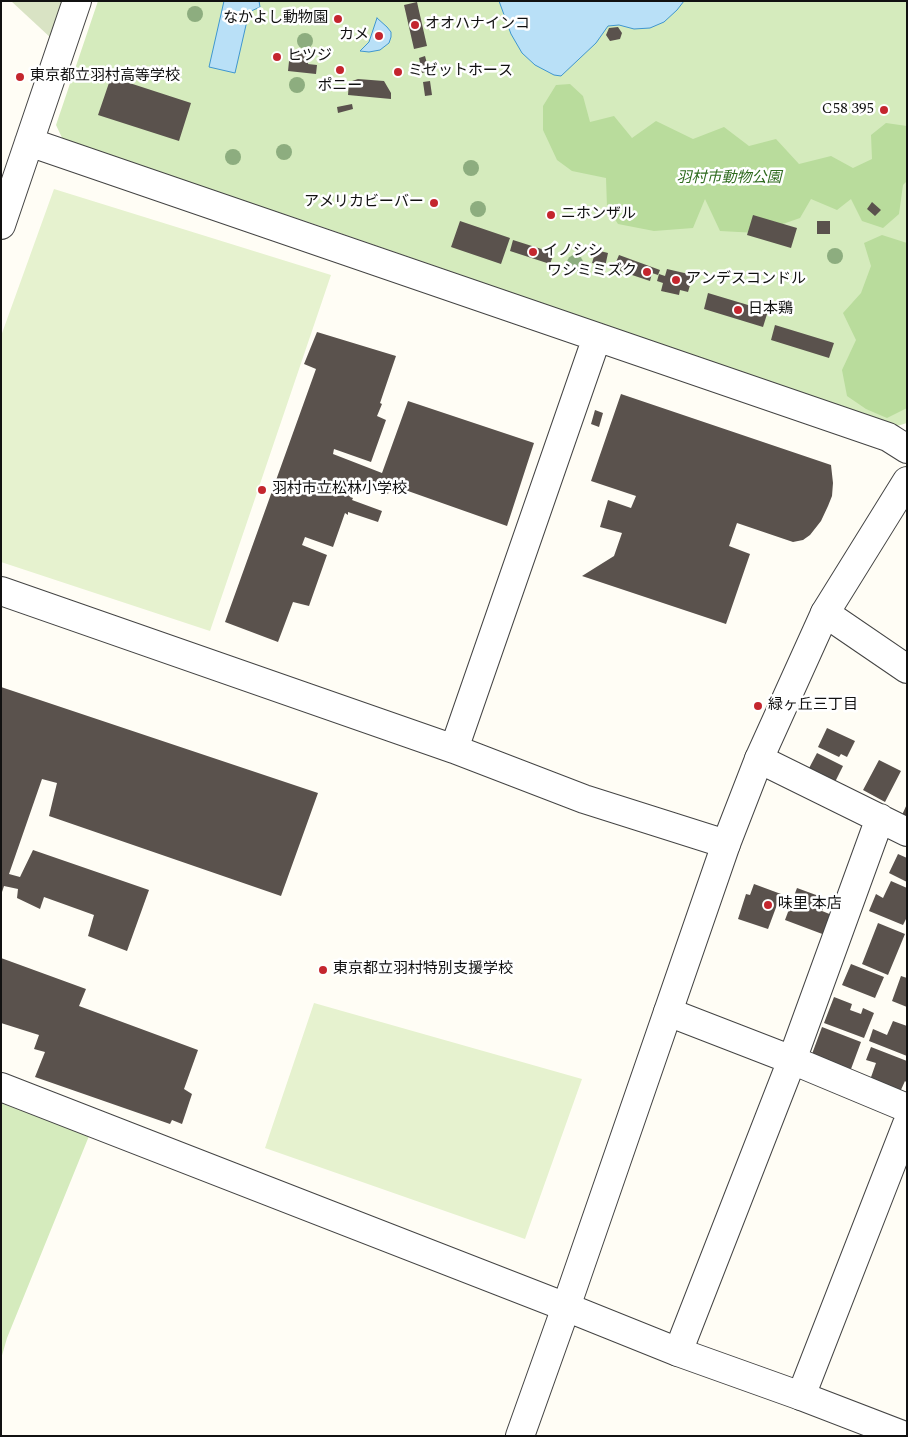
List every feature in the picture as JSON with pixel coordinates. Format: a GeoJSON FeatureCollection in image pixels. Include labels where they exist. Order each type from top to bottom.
{"type":"FeatureCollection","features":[{"type":"Feature","properties":{"kind":"street"},"geometry":{"type":"LineString","coordinates":[[1,225],[77,1]]}},
{"type":"Feature","properties":{"kind":"street"},"geometry":{"type":"LineString","coordinates":[[29,142],[888,437],[907,449]]}},
{"type":"Feature","properties":{"kind":"street"},"geometry":{"type":"LineString","coordinates":[[454,749],[597,337]]}},
{"type":"Feature","properties":{"kind":"street"},"geometry":{"type":"LineString","coordinates":[[520,1436],[726,844],[759,758],[825,613],[907,481]]}},
{"type":"Feature","properties":{"kind":"street"},"geometry":{"type":"LineString","coordinates":[[1,591],[454,749],[584,799],[726,844]]}},
{"type":"Feature","properties":{"kind":"street"},"geometry":{"type":"LineString","coordinates":[[825,613],[907,669]]}},
{"type":"Feature","properties":{"kind":"street"},"geometry":{"type":"LineString","coordinates":[[759,758],[907,832]]}},
{"type":"Feature","properties":{"kind":"street"},"geometry":{"type":"LineString","coordinates":[[678,1352],[792,1060],[880,818]]}},
{"type":"Feature","properties":{"kind":"street"},"geometry":{"type":"LineString","coordinates":[[668,1012],[792,1060],[907,1108]]}},
{"type":"Feature","properties":{"kind":"street"},"geometry":{"type":"LineString","coordinates":[[1,1087],[678,1352],[904,1435],[907,1426]]}},
{"type":"Feature","properties":{"kind":"street"},"geometry":{"type":"LineString","coordinates":[[801,1396],[907,1124]]}},
{"type":"Feature","properties":{"kind":"green space"},"geometry":{"type":"Polygon","coordinates":[[[11,1],[65,1],[52,39],[11,1]]]}},
{"type":"Feature","properties":{"kind":"green space","name":"羽村市動物公園"},"geometry":{"type":"Polygon","coordinates":[[[98,1],[907,1],[907,423],[897,426],[308,222],[64,142],[56,125],[98,1]]]}},
{"type":"Feature","properties":{"kind":"green space"},"geometry":{"type":"Polygon","coordinates":[[[570,84],[583,96],[590,122],[614,116],[632,138],[656,121],[693,139],[724,127],[749,146],[776,139],[799,164],[831,156],[853,168],[872,159],[871,135],[886,123],[907,126],[907,181],[903,185],[899,214],[883,228],[862,221],[851,199],[837,210],[811,199],[800,218],[757,233],[720,231],[705,199],[693,228],[654,231],[618,224],[607,207],[606,178],[572,171],[557,160],[543,130],[543,106],[556,85],[570,84]]]}},
{"type":"Feature","properties":{"kind":"green space"},"geometry":{"type":"Polygon","coordinates":[[[54,189],[331,275],[210,631],[1,562],[1,336],[54,189]]]}},
{"type":"Feature","properties":{"kind":"green space"},"geometry":{"type":"Polygon","coordinates":[[[882,235],[907,243],[907,408],[887,418],[866,409],[847,396],[842,370],[856,340],[843,313],[861,293],[871,266],[864,243],[882,235]]]}},
{"type":"Feature","properties":{"kind":"green space"},"geometry":{"type":"Polygon","coordinates":[[[314,1003],[582,1079],[525,1239],[265,1148],[314,1003]]]}},
{"type":"Feature","properties":{"kind":"green space"},"geometry":{"type":"Polygon","coordinates":[[[1,1103],[89,1136],[7,1338],[1,1359],[1,1103]]]}},
{"type":"Feature","properties":{"kind":"water"},"geometry":{"type":"Polygon","coordinates":[[[224,1],[259,1],[260,7],[249,12],[235,73],[209,67],[224,1]]]}},
{"type":"Feature","properties":{"kind":"water"},"geometry":{"type":"Polygon","coordinates":[[[499,1],[684,1],[664,22],[650,28],[634,29],[619,25],[608,26],[596,43],[561,76],[554,75],[535,65],[522,53],[511,34],[499,1]]]}},
{"type":"Feature","properties":{"kind":"water"},"geometry":{"type":"Polygon","coordinates":[[[377,18],[391,32],[389,43],[380,50],[360,51],[369,42],[377,18]]]}},
{"type":"Feature","properties":{"kind":"building"},"geometry":{"type":"Polygon","coordinates":[[[417,2],[427,46],[414,49],[404,5],[417,2]]]}},
{"type":"Feature","properties":{"kind":"building"},"geometry":{"type":"Polygon","coordinates":[[[618,27],[622,33],[620,39],[610,41],[606,35],[609,28],[618,27]]]}},
{"type":"Feature","properties":{"kind":"building"},"geometry":{"type":"Polygon","coordinates":[[[290,52],[309,54],[308,64],[317,65],[316,74],[288,71],[290,52]]]}},
{"type":"Feature","properties":{"kind":"building"},"geometry":{"type":"Polygon","coordinates":[[[425,56],[429,71],[422,73],[419,58],[425,56]]]}},
{"type":"Feature","properties":{"kind":"building"},"geometry":{"type":"Polygon","coordinates":[[[111,77],[191,103],[179,141],[98,115],[111,77]]]}},
{"type":"Feature","properties":{"kind":"building"},"geometry":{"type":"Polygon","coordinates":[[[358,79],[384,81],[391,93],[391,99],[348,95],[349,82],[358,79]]]}},
{"type":"Feature","properties":{"kind":"building"},"geometry":{"type":"Polygon","coordinates":[[[430,81],[432,95],[425,96],[423,82],[430,81]]]}},
{"type":"Feature","properties":{"kind":"building"},"geometry":{"type":"Polygon","coordinates":[[[352,104],[353,109],[338,113],[337,107],[352,104]]]}},
{"type":"Feature","properties":{"kind":"building"},"geometry":{"type":"Polygon","coordinates":[[[872,202],[881,210],[875,216],[867,209],[872,202]]]}},
{"type":"Feature","properties":{"kind":"building"},"geometry":{"type":"Polygon","coordinates":[[[753,215],[797,228],[791,248],[747,235],[753,215]]]}},
{"type":"Feature","properties":{"kind":"building"},"geometry":{"type":"Polygon","coordinates":[[[460,221],[510,238],[501,264],[451,247],[460,221]]]}},
{"type":"Feature","properties":{"kind":"building"},"geometry":{"type":"Polygon","coordinates":[[[817,221],[830,221],[830,234],[817,234],[817,221]]]}},
{"type":"Feature","properties":{"kind":"building"},"geometry":{"type":"Polygon","coordinates":[[[513,240],[554,253],[550,264],[510,251],[513,240]]]}},
{"type":"Feature","properties":{"kind":"building"},"geometry":{"type":"Polygon","coordinates":[[[596,250],[608,253],[605,267],[592,263],[596,250]]]}},
{"type":"Feature","properties":{"kind":"building"},"geometry":{"type":"Polygon","coordinates":[[[619,255],[660,270],[658,275],[652,273],[650,281],[620,271],[622,264],[616,262],[619,255]]]}},
{"type":"Feature","properties":{"kind":"building"},"geometry":{"type":"Polygon","coordinates":[[[667,269],[693,275],[688,292],[680,290],[679,295],[661,291],[663,283],[657,281],[659,274],[665,276],[667,269]]]}},
{"type":"Feature","properties":{"kind":"building"},"geometry":{"type":"Polygon","coordinates":[[[708,293],[768,311],[763,327],[704,309],[708,293]]]}},
{"type":"Feature","properties":{"kind":"building"},"geometry":{"type":"Polygon","coordinates":[[[775,325],[834,343],[829,358],[771,340],[775,325]]]}},
{"type":"Feature","properties":{"kind":"building"},"geometry":{"type":"Polygon","coordinates":[[[317,332],[396,356],[377,416],[386,420],[371,462],[334,449],[333,454],[382,473],[408,401],[534,443],[507,526],[391,485],[388,494],[351,484],[348,492],[351,493],[350,497],[353,498],[352,500],[382,511],[378,522],[348,512],[348,515],[345,513],[333,547],[305,537],[302,545],[327,555],[309,606],[293,602],[278,642],[225,622],[316,369],[304,364],[317,332]]]}},
{"type":"Feature","properties":{"kind":"building"},"geometry":{"type":"Polygon","coordinates":[[[621,394],[831,465],[832,496],[821,521],[810,535],[803,540],[793,542],[737,523],[729,546],[750,554],[726,624],[582,576],[614,556],[622,533],[600,527],[608,500],[631,508],[636,496],[591,481],[621,394]]]}},
{"type":"Feature","properties":{"kind":"building"},"geometry":{"type":"Polygon","coordinates":[[[595,410],[603,413],[599,427],[591,424],[595,410]]]}},
{"type":"Feature","properties":{"kind":"building"},"geometry":{"type":"Polygon","coordinates":[[[1,687],[318,793],[281,896],[49,816],[57,783],[42,779],[9,874],[20,877],[33,850],[149,890],[127,951],[88,936],[94,915],[44,897],[40,909],[17,898],[18,889],[4,886],[1,895],[1,687]]]}},
{"type":"Feature","properties":{"kind":"building"},"geometry":{"type":"Polygon","coordinates":[[[827,728],[855,741],[847,757],[841,754],[839,757],[818,747],[827,728]]]}},
{"type":"Feature","properties":{"kind":"building"},"geometry":{"type":"Polygon","coordinates":[[[817,753],[843,766],[833,786],[807,772],[817,753]]]}},
{"type":"Feature","properties":{"kind":"building"},"geometry":{"type":"Polygon","coordinates":[[[879,760],[901,771],[885,802],[863,790],[879,760]]]}},
{"type":"Feature","properties":{"kind":"building"},"geometry":{"type":"Polygon","coordinates":[[[907,804],[907,817],[902,815],[907,804]]]}},
{"type":"Feature","properties":{"kind":"building"},"geometry":{"type":"Polygon","coordinates":[[[898,854],[907,858],[907,882],[889,873],[898,854]]]}},
{"type":"Feature","properties":{"kind":"building"},"geometry":{"type":"Polygon","coordinates":[[[891,881],[907,888],[907,917],[903,925],[869,911],[876,894],[883,898],[891,881]]]}},
{"type":"Feature","properties":{"kind":"building"},"geometry":{"type":"Polygon","coordinates":[[[754,884],[781,894],[768,929],[738,919],[746,894],[750,895],[754,884]]]}},
{"type":"Feature","properties":{"kind":"building"},"geometry":{"type":"Polygon","coordinates":[[[797,888],[827,899],[822,911],[832,915],[825,935],[785,920],[797,888]]]}},
{"type":"Feature","properties":{"kind":"building"},"geometry":{"type":"Polygon","coordinates":[[[878,923],[905,934],[888,975],[862,964],[878,923]]]}},
{"type":"Feature","properties":{"kind":"building"},"geometry":{"type":"Polygon","coordinates":[[[1,958],[86,989],[79,1006],[198,1050],[184,1089],[192,1094],[182,1124],[172,1120],[170,1124],[35,1077],[45,1052],[34,1049],[39,1035],[1,1023],[1,958]]]}},
{"type":"Feature","properties":{"kind":"building"},"geometry":{"type":"Polygon","coordinates":[[[851,964],[884,977],[875,998],[842,985],[851,964]]]}},
{"type":"Feature","properties":{"kind":"building"},"geometry":{"type":"Polygon","coordinates":[[[901,976],[907,978],[907,1007],[892,1001],[901,976]]]}},
{"type":"Feature","properties":{"kind":"building"},"geometry":{"type":"Polygon","coordinates":[[[834,997],[852,1004],[850,1010],[861,1014],[863,1008],[874,1013],[864,1038],[824,1023],[834,997]]]}},
{"type":"Feature","properties":{"kind":"building"},"geometry":{"type":"Polygon","coordinates":[[[893,1021],[907,1026],[907,1056],[869,1041],[873,1029],[887,1035],[893,1021]]]}},
{"type":"Feature","properties":{"kind":"building"},"geometry":{"type":"Polygon","coordinates":[[[822,1027],[861,1042],[851,1069],[812,1054],[822,1027]]]}},
{"type":"Feature","properties":{"kind":"building"},"geometry":{"type":"Polygon","coordinates":[[[871,1047],[907,1061],[907,1080],[900,1092],[870,1080],[876,1063],[866,1060],[871,1047]]]}},
{"type":"Feature","properties":{"kind":"place","name":"なかよし動物園"},"geometry":{"type":"Point","coordinates":[338,19]}},
{"type":"Feature","properties":{"kind":"place","name":"オオハナインコ"},"geometry":{"type":"Point","coordinates":[415,25]}},
{"type":"Feature","properties":{"kind":"place","name":"カメ"},"geometry":{"type":"Point","coordinates":[379,36]}},
{"type":"Feature","properties":{"kind":"place","name":"ヒツジ"},"geometry":{"type":"Point","coordinates":[277,57]}},
{"type":"Feature","properties":{"kind":"place","name":"ポニー"},"geometry":{"type":"Point","coordinates":[340,70]}},
{"type":"Feature","properties":{"kind":"place","name":"ミゼットホース"},"geometry":{"type":"Point","coordinates":[398,72]}},
{"type":"Feature","properties":{"kind":"place","name":"東京都立羽村高等学校"},"geometry":{"type":"Point","coordinates":[20,77]}},
{"type":"Feature","properties":{"kind":"place","name":"C58 395"},"geometry":{"type":"Point","coordinates":[884,110]}},
{"type":"Feature","properties":{"kind":"place","name":"アメリカビーバー"},"geometry":{"type":"Point","coordinates":[434,203]}},
{"type":"Feature","properties":{"kind":"place","name":"ニホンザル"},"geometry":{"type":"Point","coordinates":[551,215]}},
{"type":"Feature","properties":{"kind":"place","name":"イノシシ"},"geometry":{"type":"Point","coordinates":[533,252]}},
{"type":"Feature","properties":{"kind":"place","name":"ワシミミズク"},"geometry":{"type":"Point","coordinates":[647,272]}},
{"type":"Feature","properties":{"kind":"place","name":"アンデスコンドル"},"geometry":{"type":"Point","coordinates":[676,280]}},
{"type":"Feature","properties":{"kind":"place","name":"日本鶏"},"geometry":{"type":"Point","coordinates":[738,310]}},
{"type":"Feature","properties":{"kind":"place","name":"羽村市立松林小学校"},"geometry":{"type":"Point","coordinates":[262,490]}},
{"type":"Feature","properties":{"kind":"place","name":"緑ヶ丘三丁目"},"geometry":{"type":"Point","coordinates":[758,706]}},
{"type":"Feature","properties":{"kind":"place","name":"味里 本店"},"geometry":{"type":"Point","coordinates":[768,905]}},
{"type":"Feature","properties":{"kind":"place","name":"東京都立羽村特別支援学校"},"geometry":{"type":"Point","coordinates":[323,970]}}]}
